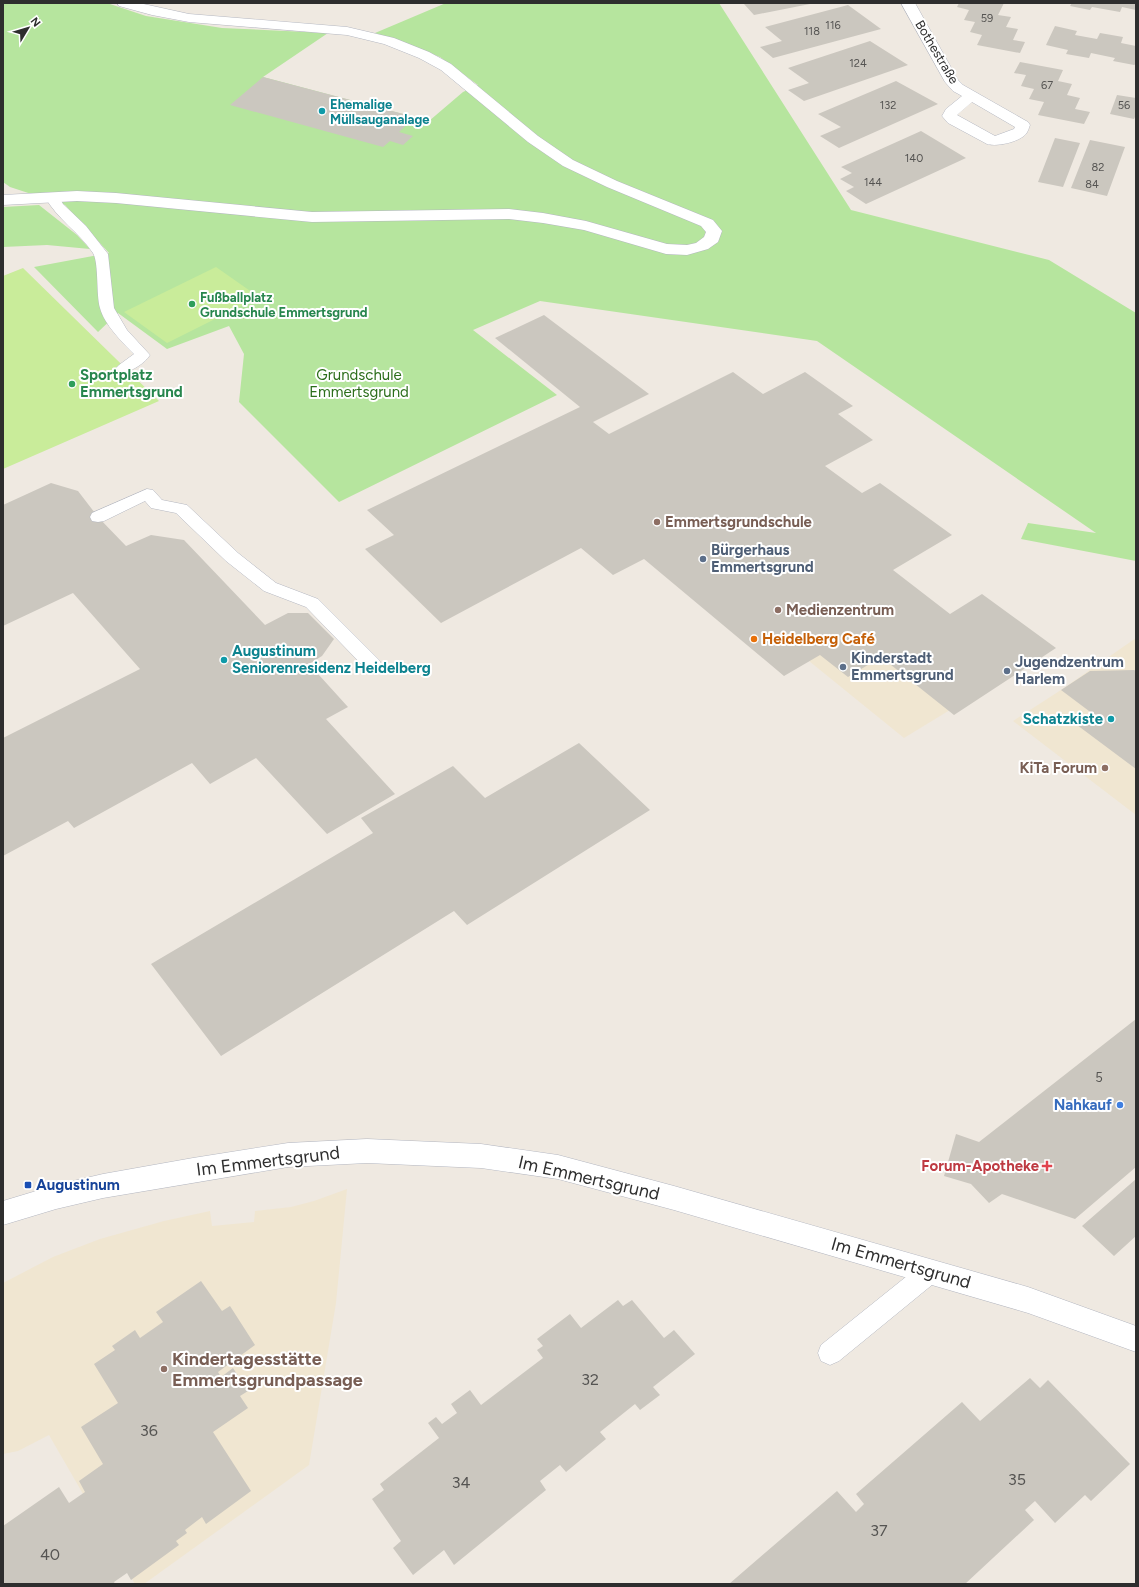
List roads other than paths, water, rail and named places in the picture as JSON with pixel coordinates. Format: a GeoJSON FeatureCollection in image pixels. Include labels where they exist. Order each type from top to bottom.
{"type":"FeatureCollection","features":[{"type":"Feature","properties":{"kind":"street"},"geometry":{"type":"LineString","coordinates":[[3,200],[52,197],[116,198],[312,217],[509,214],[543,218],[586,226],[666,249],[687,250],[702,246],[712,239],[714,231],[706,223],[612,184],[568,163],[534,139],[467,83],[435,61],[413,50],[389,41],[347,31],[189,18],[152,11],[124,3]]}},
{"type":"Feature","properties":{"kind":"street","name":"Bothestraße"},"geometry":{"type":"LineString","coordinates":[[908,3],[952,82],[958,88],[971,96]]}},
{"type":"Feature","properties":{"kind":"street","name":"Im Emmertsgrund"},"geometry":{"type":"LineString","coordinates":[[3,1213],[56,1197],[103,1186],[288,1155],[367,1151],[481,1156],[558,1167],[674,1198],[1028,1300],[1136,1339]]}},
{"type":"Feature","properties":{"kind":"lane"},"geometry":{"type":"LineString","coordinates":[[52,197],[57,206],[81,229],[101,254],[108,308],[121,332],[143,355],[124,368]]}},
{"type":"Feature","properties":{"kind":"lane"},"geometry":{"type":"LineString","coordinates":[[98,517],[147,494],[157,504],[181,509],[232,557],[270,586],[312,603],[373,665]]}},
{"type":"Feature","properties":{"kind":"lane"},"geometry":{"type":"LineString","coordinates":[[830,1352],[930,1272]]}},
{"type":"Feature","properties":{"kind":"place","name":"Ehemalige Müllsauganalage"},"geometry":{"type":"Point","coordinates":[322,111]}},
{"type":"Feature","properties":{"kind":"place","name":"Fußballplatz Grundschule Emmertsgrund"},"geometry":{"type":"Point","coordinates":[192,304]}},
{"type":"Feature","properties":{"kind":"place","name":"Sportplatz Emmertsgrund"},"geometry":{"type":"Point","coordinates":[72,384]}},
{"type":"Feature","properties":{"kind":"place","name":"Emmertsgrundschule"},"geometry":{"type":"Point","coordinates":[657,522]}},
{"type":"Feature","properties":{"kind":"place","name":"Bürgerhaus Emmertsgrund"},"geometry":{"type":"Point","coordinates":[703,559]}},
{"type":"Feature","properties":{"kind":"place","name":"Medienzentrum"},"geometry":{"type":"Point","coordinates":[778,610]}},
{"type":"Feature","properties":{"kind":"place","name":"Heidelberg Café"},"geometry":{"type":"Point","coordinates":[754,639]}},
{"type":"Feature","properties":{"kind":"place","name":"Augustinum Seniorenresidenz Heidelberg"},"geometry":{"type":"Point","coordinates":[224,660]}},
{"type":"Feature","properties":{"kind":"place","name":"Kinderstadt Emmertsgrund"},"geometry":{"type":"Point","coordinates":[843,667]}},
{"type":"Feature","properties":{"kind":"place","name":"Jugendzentrum Harlem"},"geometry":{"type":"Point","coordinates":[1007,671]}},
{"type":"Feature","properties":{"kind":"place","name":"Schatzkiste"},"geometry":{"type":"Point","coordinates":[1111,719]}},
{"type":"Feature","properties":{"kind":"place","name":"KiTa Forum"},"geometry":{"type":"Point","coordinates":[1105,768]}},
{"type":"Feature","properties":{"kind":"place","name":"Nahkauf"},"geometry":{"type":"Point","coordinates":[1120,1105]}},
{"type":"Feature","properties":{"kind":"place","name":"Forum-Apotheke"},"geometry":{"type":"Point","coordinates":[1047,1166]}},
{"type":"Feature","properties":{"kind":"place","name":"Augustinum"},"geometry":{"type":"Point","coordinates":[28,1185]}},
{"type":"Feature","properties":{"kind":"place","name":"Kindertagesstätte Emmertsgrundpassage"},"geometry":{"type":"Point","coordinates":[164,1369]}},
{"type":"Feature","properties":{"kind":"park label","name":"Grundschule Emmertsgrund"},"geometry":{"type":"Point","coordinates":[359,384]}}]}
